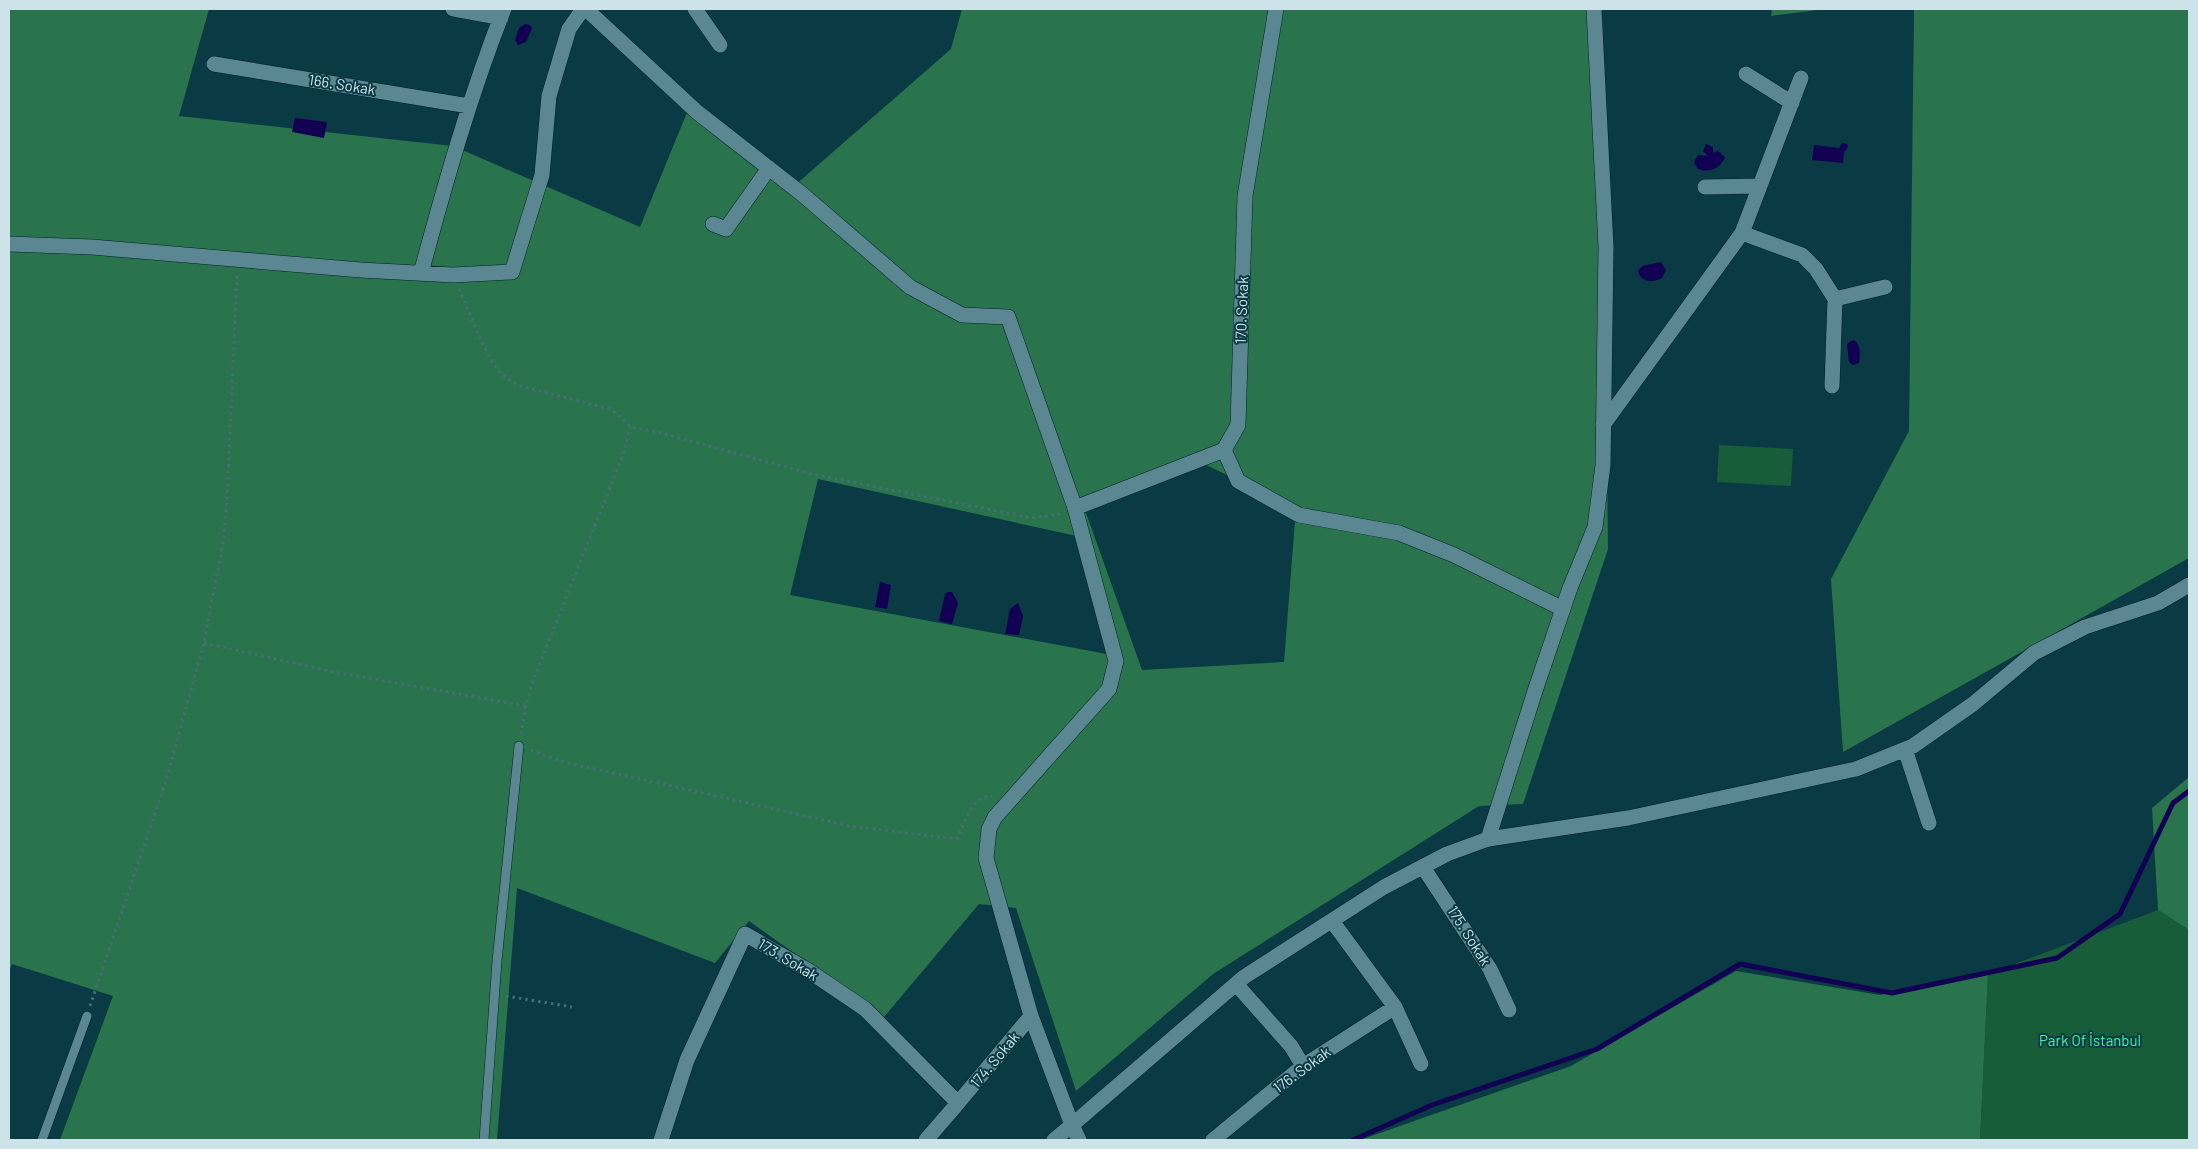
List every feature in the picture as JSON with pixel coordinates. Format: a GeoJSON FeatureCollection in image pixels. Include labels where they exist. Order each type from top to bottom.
{"type":"FeatureCollection","features":[{"type":"Feature","properties":{"kind":"street"},"geometry":{"type":"LineString","coordinates":[[421,273],[469,106],[503,13],[453,9]]}},
{"type":"Feature","properties":{"kind":"street"},"geometry":{"type":"LineString","coordinates":[[9,244],[92,247],[238,260],[453,275],[512,272],[542,175],[549,96],[570,29],[584,9],[697,112],[769,168],[910,287],[962,314],[1008,317],[1075,508],[1116,660],[1109,689],[995,817],[989,829],[986,858],[1031,1016],[1079,1140]]}},
{"type":"Feature","properties":{"kind":"street"},"geometry":{"type":"LineString","coordinates":[[695,9],[720,45]]}},
{"type":"Feature","properties":{"kind":"street","name":"170. Sokak"},"geometry":{"type":"LineString","coordinates":[[1224,450],[1238,425],[1245,196],[1276,9]]}},
{"type":"Feature","properties":{"kind":"street"},"geometry":{"type":"LineString","coordinates":[[1488,838],[1563,609],[1595,527],[1603,465],[1606,247],[1594,9]]}},
{"type":"Feature","properties":{"kind":"street","name":"166. Sokak"},"geometry":{"type":"LineString","coordinates":[[214,64],[469,106]]}},
{"type":"Feature","properties":{"kind":"street"},"geometry":{"type":"LineString","coordinates":[[1746,74],[1792,102]]}},
{"type":"Feature","properties":{"kind":"street"},"geometry":{"type":"LineString","coordinates":[[1603,425],[1742,233],[1801,78]]}},
{"type":"Feature","properties":{"kind":"street"},"geometry":{"type":"LineString","coordinates":[[713,224],[726,229],[769,168]]}},
{"type":"Feature","properties":{"kind":"street"},"geometry":{"type":"LineString","coordinates":[[1705,187],[1760,186]]}},
{"type":"Feature","properties":{"kind":"street"},"geometry":{"type":"LineString","coordinates":[[1742,233],[1802,255],[1816,269],[1835,299],[1832,386]]}},
{"type":"Feature","properties":{"kind":"street"},"geometry":{"type":"LineString","coordinates":[[1835,299],[1885,287]]}},
{"type":"Feature","properties":{"kind":"street"},"geometry":{"type":"LineString","coordinates":[[1075,508],[1224,450],[1238,481],[1299,515],[1399,533],[1454,555],[1563,609]]}},
{"type":"Feature","properties":{"kind":"street"},"geometry":{"type":"LineString","coordinates":[[1054,1140],[1244,977],[1384,887],[1447,854],[1488,838],[1628,818],[1856,768],[1913,746],[1972,704],[2034,653],[2085,627],[2158,603],[2189,585]]}},
{"type":"Feature","properties":{"kind":"street"},"geometry":{"type":"LineString","coordinates":[[1905,749],[1929,823]]}},
{"type":"Feature","properties":{"kind":"street","name":"175. Sokak"},"geometry":{"type":"LineString","coordinates":[[1423,866],[1490,969],[1509,1010]]}},
{"type":"Feature","properties":{"kind":"street"},"geometry":{"type":"LineString","coordinates":[[1332,921],[1396,1007],[1422,1064]]}},
{"type":"Feature","properties":{"kind":"street","name":"173. Sokak"},"geometry":{"type":"LineString","coordinates":[[661,1140],[687,1060],[745,934],[809,971],[865,1009],[958,1103]]}},
{"type":"Feature","properties":{"kind":"street"},"geometry":{"type":"LineString","coordinates":[[1236,984],[1291,1046],[1303,1066]]}},
{"type":"Feature","properties":{"kind":"street","name":"176. Sokak"},"geometry":{"type":"LineString","coordinates":[[1213,1140],[1303,1066],[1396,1007]]}},
{"type":"Feature","properties":{"kind":"street","name":"174. Sokak"},"geometry":{"type":"LineString","coordinates":[[958,1103],[1031,1016]]}},
{"type":"Feature","properties":{"kind":"street"},"geometry":{"type":"LineString","coordinates":[[926,1140],[958,1103]]}},
{"type":"Feature","properties":{"kind":"lane"},"geometry":{"type":"LineString","coordinates":[[484,1140],[495,994],[519,746]]}},
{"type":"Feature","properties":{"kind":"lane"},"geometry":{"type":"LineString","coordinates":[[42,1140],[87,1016]]}},
{"type":"Feature","properties":{"kind":"path"},"geometry":{"type":"LineString","coordinates":[[87,1016],[160,801],[204,643],[223,543],[227,499],[238,260]]}},
{"type":"Feature","properties":{"kind":"path"},"geometry":{"type":"LineString","coordinates":[[453,275],[490,358],[508,379],[520,386],[610,409],[630,427],[812,474],[1032,518],[1062,513],[1075,508]]}},
{"type":"Feature","properties":{"kind":"path"},"geometry":{"type":"LineString","coordinates":[[630,427],[623,455],[533,681],[526,706],[519,746],[564,762],[767,808],[850,826],[899,832],[957,839],[974,803],[978,799],[993,796],[1006,805]]}},
{"type":"Feature","properties":{"kind":"path"},"geometry":{"type":"LineString","coordinates":[[204,643],[334,672],[526,706]]}},
{"type":"Feature","properties":{"kind":"path"},"geometry":{"type":"LineString","coordinates":[[495,994],[572,1007]]}},
{"type":"Feature","properties":{"kind":"green space"},"geometry":{"type":"Polygon","coordinates":[[[9,9],[209,9],[179,116],[453,146],[640,227],[693,98],[794,186],[951,49],[962,9],[1602,9],[1608,549],[1523,804],[1479,806],[1213,974],[1076,1091],[1016,908],[979,904],[884,1017],[749,921],[715,963],[517,888],[497,1140],[60,1140],[113,996],[12,964],[9,971],[9,9]],[[1204,464],[1085,510],[1142,670],[1284,662],[1296,508],[1204,464]],[[818,479],[790,595],[1112,655],[1081,537],[818,479]]]}},
{"type":"Feature","properties":{"kind":"green space"},"geometry":{"type":"Polygon","coordinates":[[[1772,9],[1826,9],[1771,16],[1772,9]]]}},
{"type":"Feature","properties":{"kind":"green space"},"geometry":{"type":"Polygon","coordinates":[[[1914,9],[2189,9],[2189,558],[1843,752],[1831,579],[1909,431],[1914,9]]]}},
{"type":"Feature","properties":{"kind":"green space"},"geometry":{"type":"Polygon","coordinates":[[[1719,445],[1793,449],[1791,486],[1717,482],[1719,445]]]}},
{"type":"Feature","properties":{"kind":"green space"},"geometry":{"type":"Polygon","coordinates":[[[2189,777],[2189,930],[2158,910],[2152,808],[2189,777]]]}},
{"type":"Feature","properties":{"kind":"green space","name":"Park Of İstanbul"},"geometry":{"type":"Polygon","coordinates":[[[2158,910],[2189,930],[2189,1140],[1980,1140],[1988,974],[2158,910]]]}},
{"type":"Feature","properties":{"kind":"green space"},"geometry":{"type":"Polygon","coordinates":[[[1736,971],[1880,995],[1988,974],[1980,1140],[1360,1140],[1571,1066],[1736,971]]]}},
{"type":"Feature","properties":{"kind":"shaded area"},"geometry":{"type":"Polygon","coordinates":[[[525,24],[530,25],[532,28],[526,42],[518,45],[515,40],[519,28],[525,24]]]}},
{"type":"Feature","properties":{"kind":"shaded area"},"geometry":{"type":"Polygon","coordinates":[[[295,118],[327,122],[324,138],[292,132],[295,118]]]}},
{"type":"Feature","properties":{"kind":"shaded area"},"geometry":{"type":"Polygon","coordinates":[[[1842,143],[1847,144],[1848,147],[1844,152],[1843,163],[1812,160],[1814,145],[1839,148],[1842,143]]]}},
{"type":"Feature","properties":{"kind":"shaded area"},"geometry":{"type":"Polygon","coordinates":[[[1706,144],[1713,147],[1713,153],[1718,151],[1725,157],[1717,167],[1710,170],[1698,169],[1694,162],[1698,155],[1708,156],[1703,151],[1706,144]]]}},
{"type":"Feature","properties":{"kind":"shaded area"},"geometry":{"type":"Polygon","coordinates":[[[1661,262],[1666,270],[1662,278],[1648,281],[1642,278],[1638,271],[1642,266],[1661,262]]]}},
{"type":"Feature","properties":{"kind":"shaded area"},"geometry":{"type":"Polygon","coordinates":[[[1854,340],[1859,347],[1860,357],[1859,363],[1853,365],[1849,362],[1847,345],[1854,340]]]}},
{"type":"Feature","properties":{"kind":"shaded area"},"geometry":{"type":"Polygon","coordinates":[[[880,582],[891,585],[887,609],[875,607],[880,582]]]}},
{"type":"Feature","properties":{"kind":"shaded area"},"geometry":{"type":"Polygon","coordinates":[[[952,592],[958,603],[952,624],[939,621],[945,594],[952,592]]]}},
{"type":"Feature","properties":{"kind":"shaded area"},"geometry":{"type":"Polygon","coordinates":[[[1018,603],[1023,616],[1019,635],[1005,634],[1010,609],[1018,603]]]}},
{"type":"Feature","properties":{"kind":"waterway"},"geometry":{"type":"LineString","coordinates":[[1353,1140],[1432,1105],[1597,1049],[1740,964],[1892,993],[2057,958],[2120,914],[2173,803],[2189,791]]}}]}
